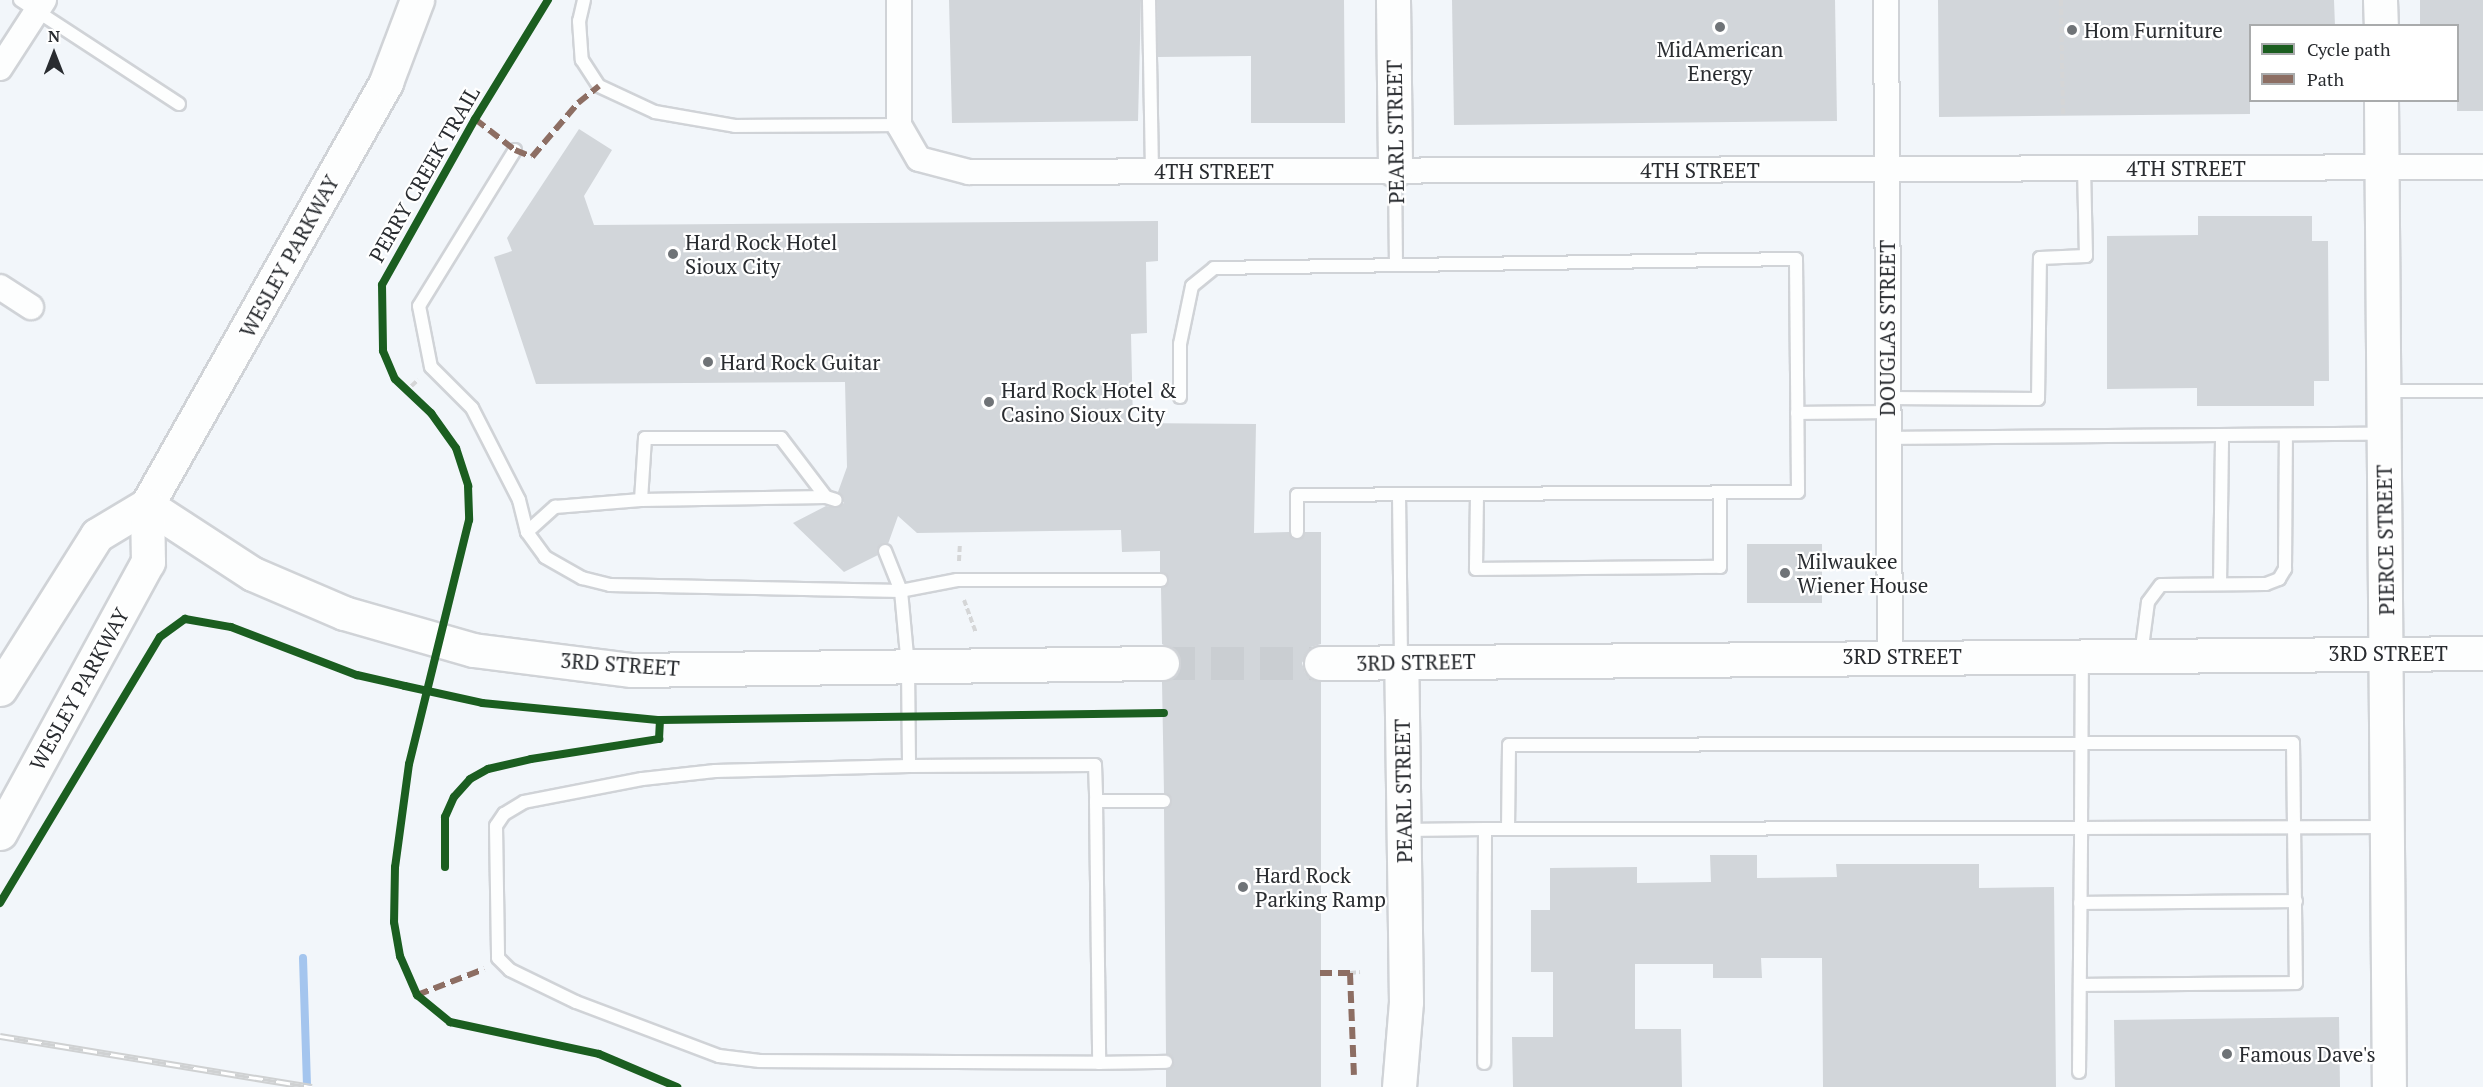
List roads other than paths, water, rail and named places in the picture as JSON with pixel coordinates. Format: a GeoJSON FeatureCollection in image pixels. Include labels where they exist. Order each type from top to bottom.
{"type":"FeatureCollection","features":[{"type":"Feature","properties":{"kind":"main road","name":"WESLEY PARKWAY"},"geometry":{"type":"LineString","coordinates":[[0,833],[148,562],[147,506],[386,82],[417,0]]}},
{"type":"Feature","properties":{"kind":"main road","name":"PEARL STREET"},"geometry":{"type":"LineString","coordinates":[[1394,0],[1395,170]]}},
{"type":"Feature","properties":{"kind":"main road"},"geometry":{"type":"LineString","coordinates":[[2380,0],[2380,24]]}},
{"type":"Feature","properties":{"kind":"main road","name":"PIERCE STREET"},"geometry":{"type":"LineString","coordinates":[[2381,102],[2389,1087]]}},
{"type":"Feature","properties":{"kind":"main road","name":"3RD STREET"},"geometry":{"type":"LineString","coordinates":[[147,506],[253,574],[344,613],[473,650],[632,670],[1162,663]]}},
{"type":"Feature","properties":{"kind":"main road"},"geometry":{"type":"LineString","coordinates":[[0,690],[97,535],[147,506]]}},
{"type":"Feature","properties":{"kind":"main road","name":"3RD STREET"},"geometry":{"type":"LineString","coordinates":[[1321,663],[2483,653]]}},
{"type":"Feature","properties":{"kind":"main road","name":"PEARL STREET"},"geometry":{"type":"LineString","coordinates":[[1399,1087],[1406,1002],[1401,662]]}},
{"type":"Feature","properties":{"kind":"street"},"geometry":{"type":"LineString","coordinates":[[898,0],[899,125]]}},
{"type":"Feature","properties":{"kind":"street","name":"DOUGLAS STREET"},"geometry":{"type":"LineString","coordinates":[[1886,0],[1890,657]]}},
{"type":"Feature","properties":{"kind":"street"},"geometry":{"type":"LineString","coordinates":[[0,68],[34,4]]}},
{"type":"Feature","properties":{"kind":"street","name":"4TH STREET"},"geometry":{"type":"LineString","coordinates":[[899,125],[919,159],[969,172],[2483,167]]}},
{"type":"Feature","properties":{"kind":"street"},"geometry":{"type":"LineString","coordinates":[[0,287],[31,307]]}},
{"type":"Feature","properties":{"kind":"lane"},"geometry":{"type":"LineString","coordinates":[[584,0],[579,21],[582,60],[599,86],[655,112],[735,126],[899,125]]}},
{"type":"Feature","properties":{"kind":"lane"},"geometry":{"type":"LineString","coordinates":[[1149,0],[1152,171]]}},
{"type":"Feature","properties":{"kind":"lane"},"geometry":{"type":"LineString","coordinates":[[34,4],[179,104]]}},
{"type":"Feature","properties":{"kind":"lane"},"geometry":{"type":"LineString","coordinates":[[515,150],[419,306],[431,367],[472,408],[519,500],[527,532],[545,557],[582,578],[610,585],[902,591],[957,580],[1161,580]]}},
{"type":"Feature","properties":{"kind":"lane"},"geometry":{"type":"LineString","coordinates":[[1797,413],[1887,405],[2038,399],[2040,258],[2086,256],[2084,169]]}},
{"type":"Feature","properties":{"kind":"lane","name":"PEARL STREET"},"geometry":{"type":"LineString","coordinates":[[1395,170],[1396,265]]}},
{"type":"Feature","properties":{"kind":"lane"},"geometry":{"type":"LineString","coordinates":[[1180,397],[1180,344],[1192,286],[1214,268],[1796,260],[1798,492],[1297,495],[1297,532]]}},
{"type":"Feature","properties":{"kind":"lane"},"geometry":{"type":"LineString","coordinates":[[2384,391],[2483,391]]}},
{"type":"Feature","properties":{"kind":"lane"},"geometry":{"type":"LineString","coordinates":[[1887,438],[2384,434]]}},
{"type":"Feature","properties":{"kind":"lane"},"geometry":{"type":"LineString","coordinates":[[2141,655],[2153,591],[2173,583],[2266,584],[2279,579],[2285,569],[2286,435]]}},
{"type":"Feature","properties":{"kind":"lane"},"geometry":{"type":"LineString","coordinates":[[2220,584],[2222,436]]}},
{"type":"Feature","properties":{"kind":"lane"},"geometry":{"type":"LineString","coordinates":[[527,532],[555,507],[641,500],[830,499],[781,438],[645,438],[641,500]]}},
{"type":"Feature","properties":{"kind":"lane"},"geometry":{"type":"LineString","coordinates":[[1477,495],[1476,569],[1720,567],[1720,492]]}},
{"type":"Feature","properties":{"kind":"lane","name":"PEARL STREET"},"geometry":{"type":"LineString","coordinates":[[1399,495],[1401,662]]}},
{"type":"Feature","properties":{"kind":"lane"},"geometry":{"type":"LineString","coordinates":[[885,551],[902,591],[908,667],[909,766]]}},
{"type":"Feature","properties":{"kind":"lane"},"geometry":{"type":"LineString","coordinates":[[2079,1072],[2082,655]]}},
{"type":"Feature","properties":{"kind":"lane"},"geometry":{"type":"LineString","coordinates":[[1508,829],[1509,745],[2293,743],[2296,827],[2296,982],[2080,985]]}},
{"type":"Feature","properties":{"kind":"lane"},"geometry":{"type":"LineString","coordinates":[[1099,1064],[1095,765],[909,766],[715,771],[642,779],[524,802],[504,814],[496,826],[498,958],[510,970],[576,1002],[719,1056],[760,1061],[1099,1064],[1166,1062]]}},
{"type":"Feature","properties":{"kind":"lane"},"geometry":{"type":"LineString","coordinates":[[1096,801],[1164,801]]}},
{"type":"Feature","properties":{"kind":"lane"},"geometry":{"type":"LineString","coordinates":[[1403,830],[2387,826]]}},
{"type":"Feature","properties":{"kind":"lane"},"geometry":{"type":"LineString","coordinates":[[1484,1064],[1485,829]]}},
{"type":"Feature","properties":{"kind":"lane"},"geometry":{"type":"LineString","coordinates":[[2080,903],[2296,901]]}},
{"type":"Feature","properties":{"kind":"waterway"},"geometry":{"type":"LineString","coordinates":[[303,958],[307,1087]]}},
{"type":"Feature","properties":{"kind":"tunnel"},"geometry":{"type":"LineString","coordinates":[[1162,663],[1321,663]]}},
{"type":"Feature","properties":{"kind":"railway"},"geometry":{"type":"LineString","coordinates":[[0,1036],[312,1087]]}},
{"type":"Feature","properties":{"kind":"place","name":"MidAmerican Energy"},"geometry":{"type":"Point","coordinates":[1720,27]}},
{"type":"Feature","properties":{"kind":"place","name":"Hom Furniture"},"geometry":{"type":"Point","coordinates":[2072,30]}},
{"type":"Feature","properties":{"kind":"place","name":"Hard Rock Hotel Sioux City"},"geometry":{"type":"Point","coordinates":[673,254]}},
{"type":"Feature","properties":{"kind":"place","name":"Hard Rock Guitar"},"geometry":{"type":"Point","coordinates":[708,362]}},
{"type":"Feature","properties":{"kind":"place","name":"Hard Rock Hotel & Casino Sioux City"},"geometry":{"type":"Point","coordinates":[989,402]}},
{"type":"Feature","properties":{"kind":"place","name":"Milwaukee Wiener House"},"geometry":{"type":"Point","coordinates":[1785,573]}},
{"type":"Feature","properties":{"kind":"place","name":"Hard Rock Parking Ramp"},"geometry":{"type":"Point","coordinates":[1243,887]}},
{"type":"Feature","properties":{"kind":"place","name":"Famous Dave's"},"geometry":{"type":"Point","coordinates":[2227,1054]}}]}
